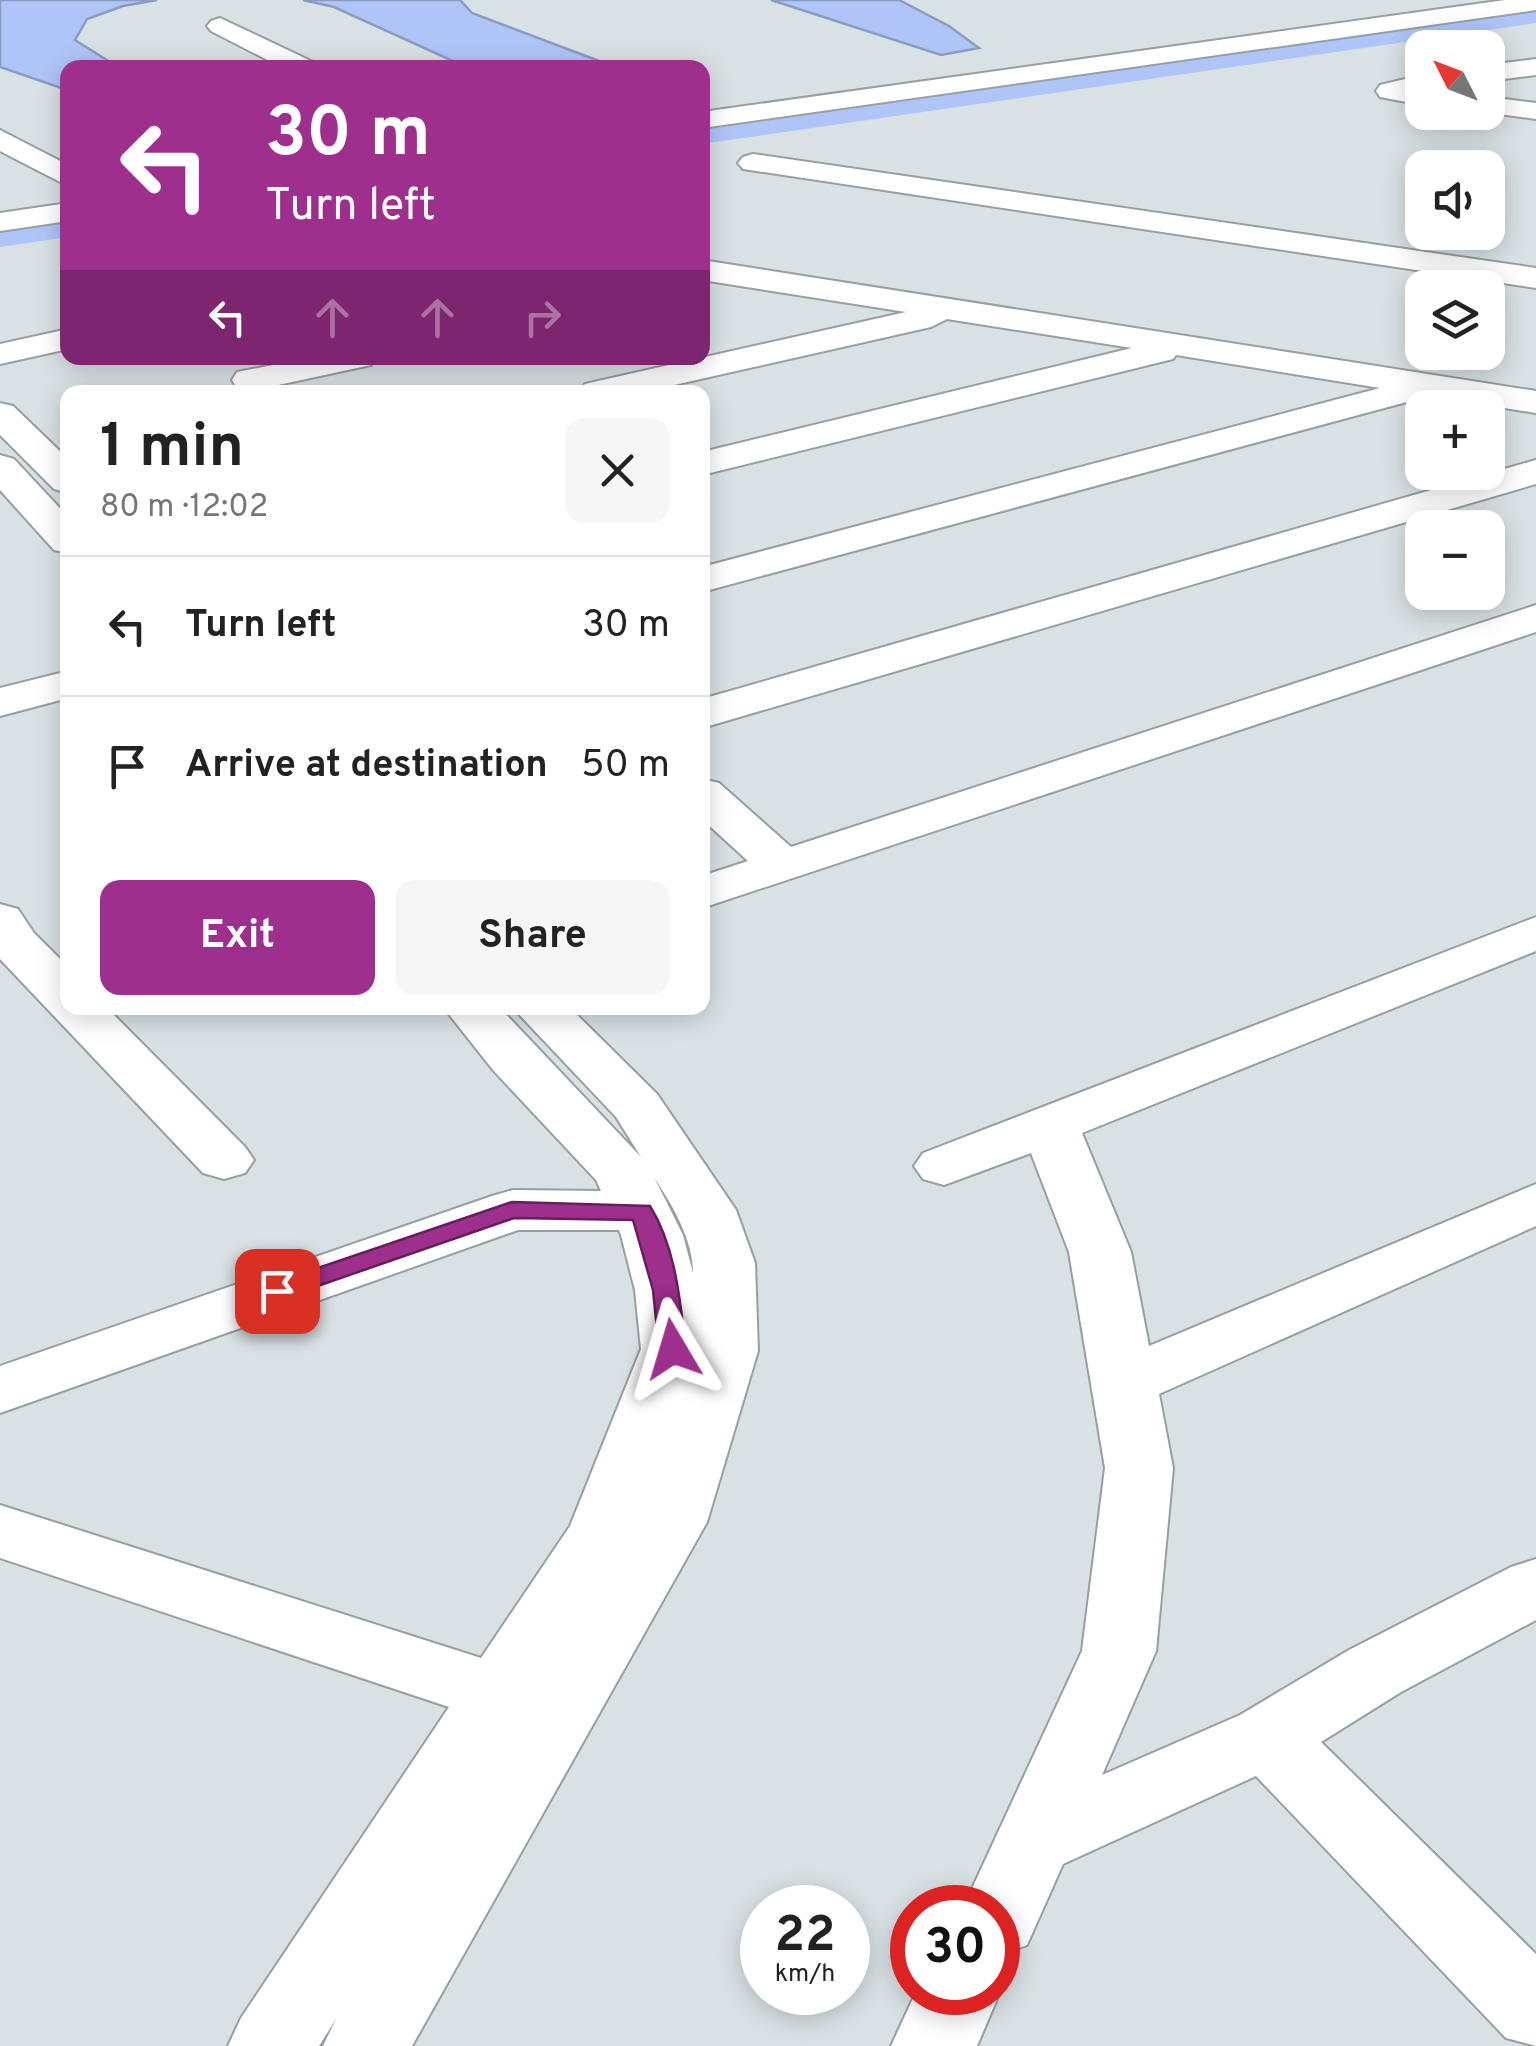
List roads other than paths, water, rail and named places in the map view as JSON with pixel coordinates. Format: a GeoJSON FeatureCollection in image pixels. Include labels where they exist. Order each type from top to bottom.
{"type":"FeatureCollection","features":[{"type":"Feature","properties":{"kind":"street"},"geometry":{"type":"LineString","coordinates":[[710,119],[1536,3]]}},
{"type":"Feature","properties":{"kind":"street"},"geometry":{"type":"LineString","coordinates":[[220,26],[288,60]]}},
{"type":"Feature","properties":{"kind":"street"},"geometry":{"type":"LineString","coordinates":[[1505,71],[1536,68]]}},
{"type":"Feature","properties":{"kind":"street"},"geometry":{"type":"LineString","coordinates":[[821,73],[888,93]]}},
{"type":"Feature","properties":{"kind":"street"},"geometry":{"type":"LineString","coordinates":[[1405,87],[1390,90],[1405,93]]}},
{"type":"Feature","properties":{"kind":"street"},"geometry":{"type":"LineString","coordinates":[[1505,108],[1536,111]]}},
{"type":"Feature","properties":{"kind":"street"},"geometry":{"type":"LineString","coordinates":[[0,139],[60,173]]}},
{"type":"Feature","properties":{"kind":"street"},"geometry":{"type":"LineString","coordinates":[[753,164],[1536,278]]}},
{"type":"Feature","properties":{"kind":"street"},"geometry":{"type":"LineString","coordinates":[[0,222],[60,213]]}},
{"type":"Feature","properties":{"kind":"street"},"geometry":{"type":"LineString","coordinates":[[710,271],[1536,402]]}},
{"type":"Feature","properties":{"kind":"street"},"geometry":{"type":"LineString","coordinates":[[710,284],[746,277]]}},
{"type":"Feature","properties":{"kind":"street"},"geometry":{"type":"LineString","coordinates":[[629,385],[958,311]]}},
{"type":"Feature","properties":{"kind":"street"},"geometry":{"type":"LineString","coordinates":[[0,354],[60,342]]}},
{"type":"Feature","properties":{"kind":"street"},"geometry":{"type":"LineString","coordinates":[[710,462],[1186,346]]}},
{"type":"Feature","properties":{"kind":"street"},"geometry":{"type":"LineString","coordinates":[[246,377],[317,365]]}},
{"type":"Feature","properties":{"kind":"street"},"geometry":{"type":"LineString","coordinates":[[710,578],[1433,386]]}},
{"type":"Feature","properties":{"kind":"street"},"geometry":{"type":"LineString","coordinates":[[0,414],[60,473]]}},
{"type":"Feature","properties":{"kind":"street"},"geometry":{"type":"LineString","coordinates":[[0,467],[60,532]]}},
{"type":"Feature","properties":{"kind":"street"},"geometry":{"type":"LineString","coordinates":[[710,712],[1536,472]]}},
{"type":"Feature","properties":{"kind":"street"},"geometry":{"type":"LineString","coordinates":[[710,890],[1536,618]]}},
{"type":"Feature","properties":{"kind":"street"},"geometry":{"type":"LineString","coordinates":[[0,702],[60,686]]}},
{"type":"Feature","properties":{"kind":"street"},"geometry":{"type":"LineString","coordinates":[[710,801],[784,867]]}},
{"type":"Feature","properties":{"kind":"street"},"geometry":{"type":"LineString","coordinates":[[944,1166],[1536,933]]}},
{"type":"Feature","properties":{"kind":"street"},"geometry":{"type":"LineString","coordinates":[[4,936],[60,990]]}},
{"type":"Feature","properties":{"kind":"street"},"geometry":{"type":"LineString","coordinates":[[84,1015],[224,1160]]}},
{"type":"Feature","properties":{"kind":"street"},"geometry":{"type":"LineString","coordinates":[[477,1015],[622,1172],[652,1235],[666,1290],[673,1349],[601,1535],[280,2033],[367,2045],[672,1522],[726,1351],[724,1263],[706,1210],[637,1106],[547,1015]]}},
{"type":"Feature","properties":{"kind":"street"},"geometry":{"type":"LineString","coordinates":[[1013,1885],[1119,1650],[1139,1468],[1100,1252],[1049,1124]]}},
{"type":"Feature","properties":{"kind":"street"},"geometry":{"type":"LineString","coordinates":[[1126,1382],[1536,1202]]}},
{"type":"Feature","properties":{"kind":"street"},"geometry":{"type":"LineString","coordinates":[[0,1390],[512,1210],[642,1212]]}},
{"type":"Feature","properties":{"kind":"street"},"geometry":{"type":"LineString","coordinates":[[0,1532],[499,1694]]}},
{"type":"Feature","properties":{"kind":"street"},"geometry":{"type":"LineString","coordinates":[[1031,1842],[1267,1737],[1375,1671],[1536,1586]]}},
{"type":"Feature","properties":{"kind":"street"},"geometry":{"type":"LineString","coordinates":[[1267,1737],[1536,2011]]}},
{"type":"Feature","properties":{"kind":"water"},"geometry":{"type":"Polygon","coordinates":[[[0,0],[157,0],[123,6],[87,19],[75,40],[107,60],[60,60],[60,88],[0,67],[0,0]]]}},
{"type":"Feature","properties":{"kind":"water"},"geometry":{"type":"Polygon","coordinates":[[[303,0],[460,0],[472,13],[596,60],[451,60],[334,7],[303,0]]]}},
{"type":"Feature","properties":{"kind":"water"},"geometry":{"type":"Polygon","coordinates":[[[771,0],[899,0],[949,26],[979,48],[941,55],[771,0]]]}},
{"type":"Feature","properties":{"kind":"waterway"},"geometry":{"type":"LineString","coordinates":[[710,136],[1536,17]]}},
{"type":"Feature","properties":{"kind":"waterway"},"geometry":{"type":"LineString","coordinates":[[0,239],[60,230]]}}]}
